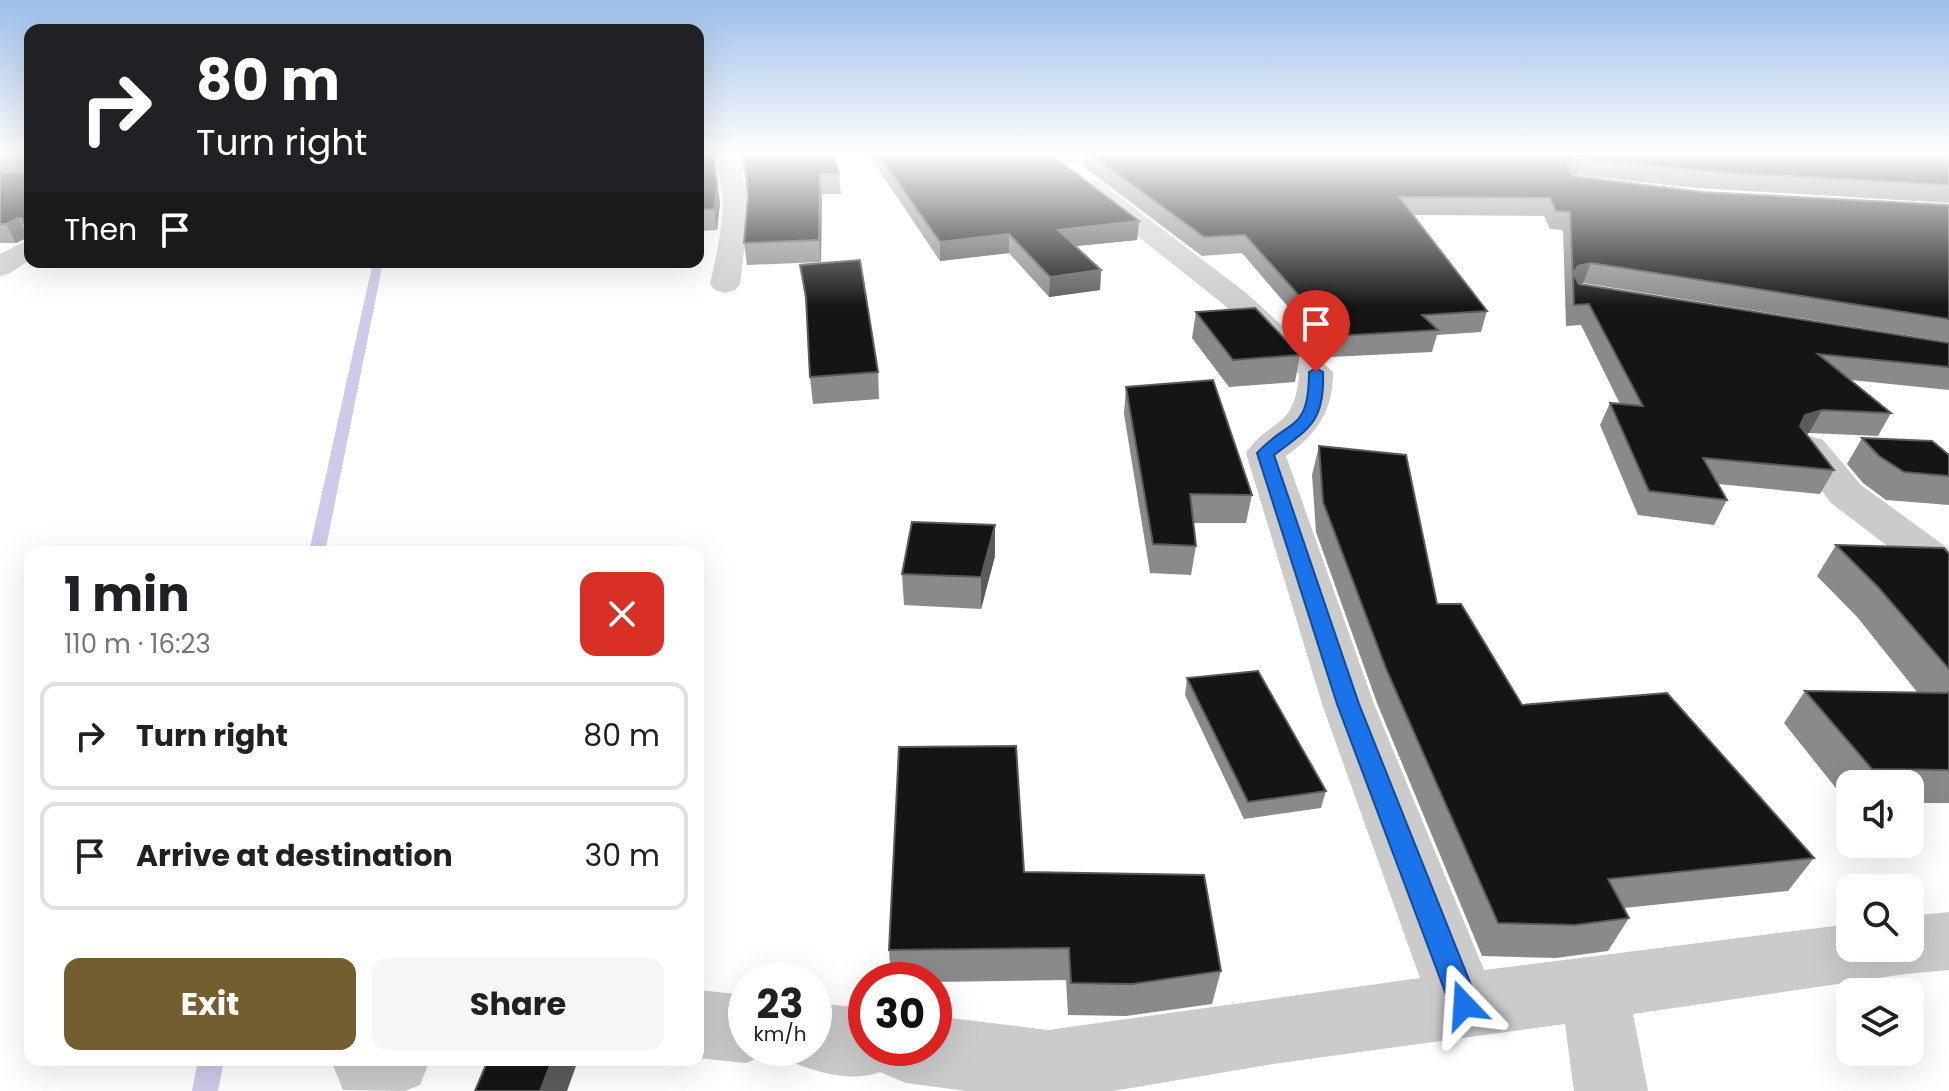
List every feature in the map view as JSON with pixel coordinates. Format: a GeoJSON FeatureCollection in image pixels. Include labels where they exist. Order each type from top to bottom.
{"type":"FeatureCollection","features":[{"type":"Feature","properties":{"kind":"street"},"geometry":{"type":"LineString","coordinates":[[725,284],[736,226],[735,205]]}},
{"type":"Feature","properties":{"kind":"street"},"geometry":{"type":"LineString","coordinates":[[1114,205],[1234,298],[1316,372],[1316,396],[1304,425],[1265,453],[1348,704],[1464,1005]]}},
{"type":"Feature","properties":{"kind":"street"},"geometry":{"type":"LineString","coordinates":[[0,267],[24,251]]}},
{"type":"Feature","properties":{"kind":"street"},"geometry":{"type":"LineString","coordinates":[[1862,451],[1809,448],[1846,494],[1935,560],[1949,577]]}},
{"type":"Feature","properties":{"kind":"street"},"geometry":{"type":"LineString","coordinates":[[1924,944],[1949,941]]}},
{"type":"Feature","properties":{"kind":"street"},"geometry":{"type":"LineString","coordinates":[[952,1054],[1048,1066],[1273,1030],[1836,956]]}},
{"type":"Feature","properties":{"kind":"street"},"geometry":{"type":"LineString","coordinates":[[1594,987],[1611,1091]]}},
{"type":"Feature","properties":{"kind":"street"},"geometry":{"type":"LineString","coordinates":[[704,1025],[728,1027]]}},
{"type":"Feature","properties":{"kind":"building"},"geometry":{"type":"Polygon","coordinates":[[[0,205],[24,205],[24,223],[22,218],[18,218],[0,224],[0,205]]]}},
{"type":"Feature","properties":{"kind":"building"},"geometry":{"type":"Polygon","coordinates":[[[704,205],[714,205],[714,209],[704,210],[704,205]]]}},
{"type":"Feature","properties":{"kind":"building"},"geometry":{"type":"Polygon","coordinates":[[[747,205],[820,205],[819,240],[744,243],[747,205]]]}},
{"type":"Feature","properties":{"kind":"building"},"geometry":{"type":"Polygon","coordinates":[[[914,205],[1118,205],[1139,221],[1058,230],[1101,270],[1050,277],[1009,234],[940,242],[914,205]]]}},
{"type":"Feature","properties":{"kind":"building"},"geometry":{"type":"Polygon","coordinates":[[[1160,205],[1405,205],[1487,311],[1422,315],[1438,330],[1335,336],[1245,235],[1204,237],[1160,205]]]}},
{"type":"Feature","properties":{"kind":"building"},"geometry":{"type":"Polygon","coordinates":[[[1553,205],[1949,205],[1949,319],[1591,263],[1578,266],[1573,273],[1579,284],[1949,343],[1949,367],[1818,354],[1891,413],[1822,410],[1805,415],[1800,426],[1834,470],[1703,458],[1727,500],[1649,491],[1610,403],[1643,406],[1589,304],[1574,305],[1570,212],[1556,211],[1553,205]]]}},
{"type":"Feature","properties":{"kind":"building"},"geometry":{"type":"Polygon","coordinates":[[[860,260],[878,372],[810,377],[806,297],[800,265],[860,260]]]}},
{"type":"Feature","properties":{"kind":"building"},"geometry":{"type":"Polygon","coordinates":[[[1255,308],[1300,355],[1233,360],[1196,312],[1255,308]]]}},
{"type":"Feature","properties":{"kind":"building"},"geometry":{"type":"Polygon","coordinates":[[[1213,380],[1252,495],[1190,494],[1196,546],[1153,544],[1126,387],[1213,380]]]}},
{"type":"Feature","properties":{"kind":"building"},"geometry":{"type":"Polygon","coordinates":[[[1862,438],[1932,441],[1949,455],[1949,476],[1904,472],[1879,456],[1862,438]]]}},
{"type":"Feature","properties":{"kind":"building"},"geometry":{"type":"Polygon","coordinates":[[[1319,446],[1406,455],[1437,604],[1461,604],[1522,705],[1667,693],[1814,858],[1608,879],[1629,918],[1575,925],[1498,923],[1387,671],[1323,502],[1319,446]]]}},
{"type":"Feature","properties":{"kind":"building"},"geometry":{"type":"Polygon","coordinates":[[[912,522],[995,525],[981,577],[902,574],[912,522]]]}},
{"type":"Feature","properties":{"kind":"building"},"geometry":{"type":"Polygon","coordinates":[[[1836,545],[1944,548],[1949,554],[1949,669],[1878,587],[1836,545]]]}},
{"type":"Feature","properties":{"kind":"building"},"geometry":{"type":"Polygon","coordinates":[[[1258,671],[1326,791],[1248,802],[1187,678],[1258,671]]]}},
{"type":"Feature","properties":{"kind":"building"},"geometry":{"type":"Polygon","coordinates":[[[1805,691],[1949,693],[1949,770],[1872,769],[1805,691]]]}},
{"type":"Feature","properties":{"kind":"building"},"geometry":{"type":"Polygon","coordinates":[[[1016,746],[1024,872],[1204,875],[1221,971],[1132,984],[1071,983],[1069,948],[889,950],[899,747],[1016,746]]]}},
{"type":"Feature","properties":{"kind":"building"},"geometry":{"type":"Polygon","coordinates":[[[485,1066],[550,1066],[540,1091],[475,1091],[485,1066]]]}},
{"type":"Feature","properties":{"kind":"waterway"},"geometry":{"type":"LineString","coordinates":[[318,546],[377,268]]}},
{"type":"Feature","properties":{"kind":"waterway"},"geometry":{"type":"LineString","coordinates":[[205,1091],[210,1066]]}},
{"type":"Feature","properties":{"kind":"route"},"geometry":{"type":"LineString","coordinates":[[1316,372],[1316,396],[1304,425],[1265,453],[1348,704],[1440,936],[1464,1005]]}}]}
